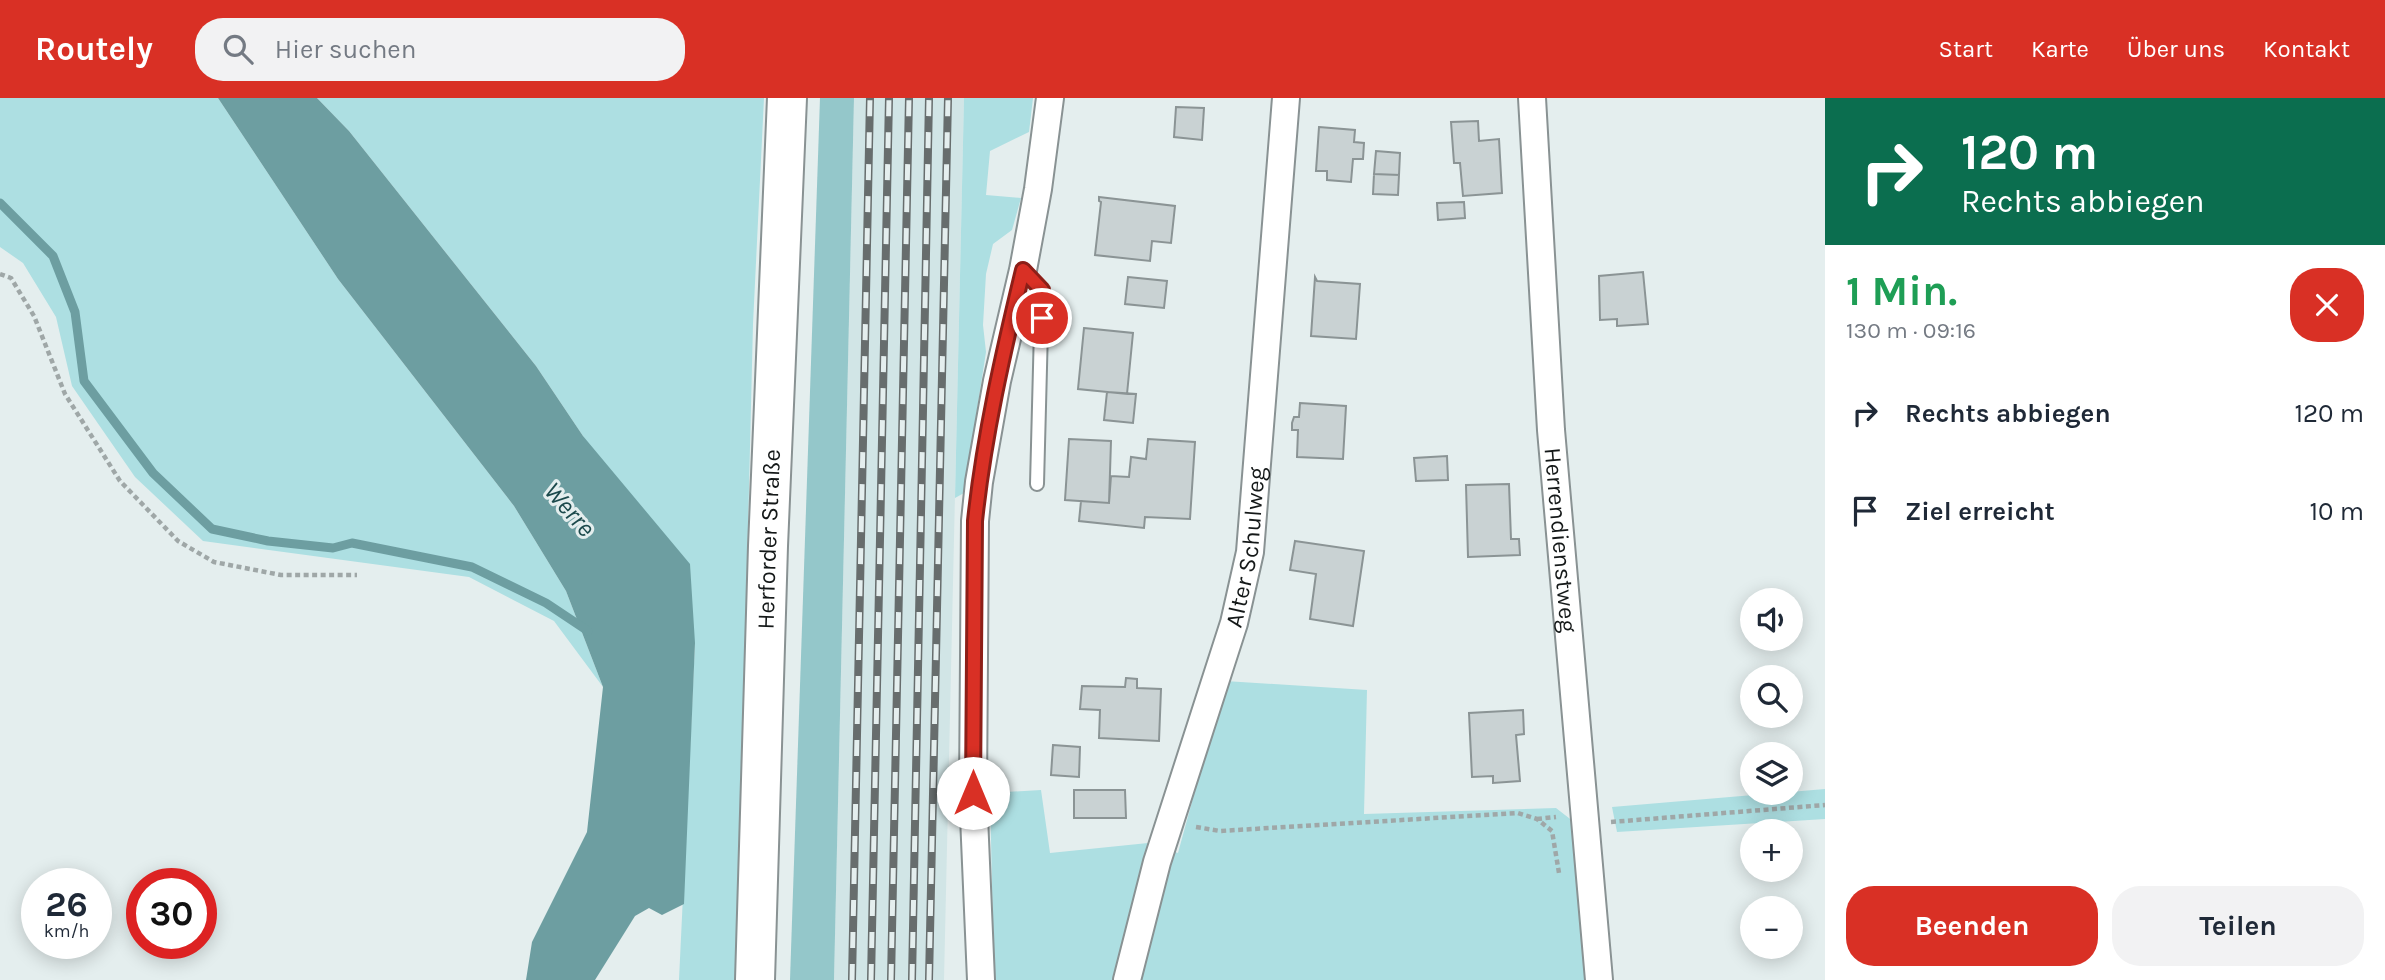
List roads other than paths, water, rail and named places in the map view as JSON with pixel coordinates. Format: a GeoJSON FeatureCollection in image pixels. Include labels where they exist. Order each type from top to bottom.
{"type":"FeatureCollection","features":[{"type":"Feature","properties":{"kind":"main road","name":"Herforder Straße"},"geometry":{"type":"LineString","coordinates":[[755,980],[768,546],[787,98]]}},
{"type":"Feature","properties":{"kind":"street"},"geometry":{"type":"LineString","coordinates":[[981,980],[973,793],[975,521],[979,482],[997,381],[1023,270],[1050,98]]}},
{"type":"Feature","properties":{"kind":"street","name":"Alter Schulweg"},"geometry":{"type":"LineString","coordinates":[[1127,980],[1157,862],[1234,623],[1250,552],[1286,98]]}},
{"type":"Feature","properties":{"kind":"street","name":"Herrendienstweg"},"geometry":{"type":"LineString","coordinates":[[1532,98],[1551,430],[1599,980]]}},
{"type":"Feature","properties":{"kind":"lane"},"geometry":{"type":"LineString","coordinates":[[1023,270],[1042,290],[1037,484]]}},
{"type":"Feature","properties":{"kind":"water","name":"Werre"},"geometry":{"type":"Polygon","coordinates":[[[218,98],[317,98],[349,131],[536,366],[583,436],[690,564],[695,643],[684,904],[662,915],[649,908],[635,916],[595,980],[526,980],[532,942],[587,832],[603,687],[566,591],[514,506],[338,279],[218,98]]]}},
{"type":"Feature","properties":{"kind":"waterway"},"geometry":{"type":"LineString","coordinates":[[0,203],[53,256],[75,312],[84,381],[153,473],[212,529],[268,541],[333,548],[352,543],[472,567],[546,603],[588,631]]}},
{"type":"Feature","properties":{"kind":"railway"},"geometry":{"type":"LineString","coordinates":[[852,980],[870,98]]}},
{"type":"Feature","properties":{"kind":"railway"},"geometry":{"type":"LineString","coordinates":[[871,980],[889,98]]}},
{"type":"Feature","properties":{"kind":"railway"},"geometry":{"type":"LineString","coordinates":[[891,980],[909,98]]}},
{"type":"Feature","properties":{"kind":"railway"},"geometry":{"type":"LineString","coordinates":[[912,980],[929,98]]}},
{"type":"Feature","properties":{"kind":"railway"},"geometry":{"type":"LineString","coordinates":[[929,980],[948,98]]}}]}
